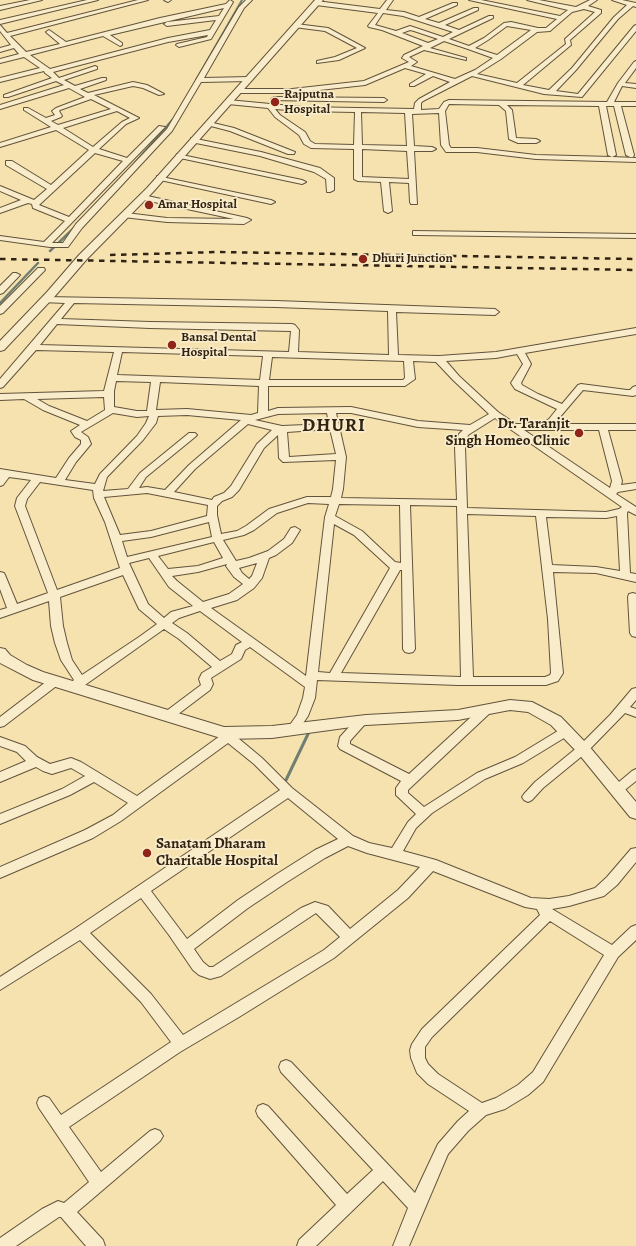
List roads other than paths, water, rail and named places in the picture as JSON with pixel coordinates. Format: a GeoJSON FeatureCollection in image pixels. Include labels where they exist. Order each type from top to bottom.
{"type":"FeatureCollection","features":[{"type":"Feature","properties":{"kind":"street"},"geometry":{"type":"LineString","coordinates":[[0,8],[38,0]]}},
{"type":"Feature","properties":{"kind":"street"},"geometry":{"type":"LineString","coordinates":[[55,0],[64,7]]}},
{"type":"Feature","properties":{"kind":"street"},"geometry":{"type":"LineString","coordinates":[[0,22],[95,0]]}},
{"type":"Feature","properties":{"kind":"street"},"geometry":{"type":"LineString","coordinates":[[0,42],[8,38],[145,0]]}},
{"type":"Feature","properties":{"kind":"street"},"geometry":{"type":"LineString","coordinates":[[0,238],[60,246],[64,245],[79,226],[170,130],[242,6],[249,0]]}},
{"type":"Feature","properties":{"kind":"street"},"geometry":{"type":"LineString","coordinates":[[352,8],[359,0]]}},
{"type":"Feature","properties":{"kind":"street"},"geometry":{"type":"LineString","coordinates":[[390,0],[371,26],[396,33],[426,47],[464,59]]}},
{"type":"Feature","properties":{"kind":"street"},"geometry":{"type":"LineString","coordinates":[[472,0],[561,18]]}},
{"type":"Feature","properties":{"kind":"street"},"geometry":{"type":"LineString","coordinates":[[530,0],[575,9]]}},
{"type":"Feature","properties":{"kind":"street"},"geometry":{"type":"LineString","coordinates":[[559,6],[569,0]]}},
{"type":"Feature","properties":{"kind":"street"},"geometry":{"type":"LineString","coordinates":[[470,48],[486,39],[506,24],[538,30],[548,30],[570,11],[584,6],[594,0]]}},
{"type":"Feature","properties":{"kind":"street"},"geometry":{"type":"LineString","coordinates":[[615,0],[634,5]]}},
{"type":"Feature","properties":{"kind":"street"},"geometry":{"type":"LineString","coordinates":[[0,348],[45,300],[82,256],[143,197],[317,1],[352,8],[404,14],[421,18],[460,32]]}},
{"type":"Feature","properties":{"kind":"street"},"geometry":{"type":"LineString","coordinates":[[179,45],[207,39],[230,2]]}},
{"type":"Feature","properties":{"kind":"street"},"geometry":{"type":"LineString","coordinates":[[0,61],[230,2]]}},
{"type":"Feature","properties":{"kind":"street"},"geometry":{"type":"LineString","coordinates":[[421,18],[455,4]]}},
{"type":"Feature","properties":{"kind":"street"},"geometry":{"type":"LineString","coordinates":[[550,93],[574,69],[616,18],[634,5]]}},
{"type":"Feature","properties":{"kind":"street"},"geometry":{"type":"LineString","coordinates":[[518,86],[569,44],[567,40],[599,12],[599,10],[584,6]]}},
{"type":"Feature","properties":{"kind":"street"},"geometry":{"type":"LineString","coordinates":[[441,25],[476,8]]}},
{"type":"Feature","properties":{"kind":"street"},"geometry":{"type":"LineString","coordinates":[[232,97],[361,84],[414,62],[405,57],[491,17]]}},
{"type":"Feature","properties":{"kind":"street"},"geometry":{"type":"LineString","coordinates":[[160,20],[168,24],[220,18]]}},
{"type":"Feature","properties":{"kind":"street"},"geometry":{"type":"LineString","coordinates":[[296,26],[326,29],[362,48],[337,59],[318,62]]}},
{"type":"Feature","properties":{"kind":"street"},"geometry":{"type":"LineString","coordinates":[[0,27],[15,46],[58,80],[136,118],[124,123],[51,188],[31,201],[0,211]]}},
{"type":"Feature","properties":{"kind":"street"},"geometry":{"type":"LineString","coordinates":[[472,74],[550,93],[577,96],[582,95],[593,78],[636,27]]}},
{"type":"Feature","properties":{"kind":"street"},"geometry":{"type":"LineString","coordinates":[[396,33],[412,28],[499,58]]}},
{"type":"Feature","properties":{"kind":"street"},"geometry":{"type":"LineString","coordinates":[[417,112],[418,103],[421,100],[455,81],[472,74],[499,58],[538,30]]}},
{"type":"Feature","properties":{"kind":"street"},"geometry":{"type":"LineString","coordinates":[[49,32],[64,44]]}},
{"type":"Feature","properties":{"kind":"street"},"geometry":{"type":"LineString","coordinates":[[0,80],[46,71],[168,40],[212,32]]}},
{"type":"Feature","properties":{"kind":"street"},"geometry":{"type":"LineString","coordinates":[[104,34],[120,44]]}},
{"type":"Feature","properties":{"kind":"street"},"geometry":{"type":"LineString","coordinates":[[0,50],[15,46]]}},
{"type":"Feature","properties":{"kind":"street"},"geometry":{"type":"LineString","coordinates":[[612,155],[605,103],[636,63]]}},
{"type":"Feature","properties":{"kind":"street"},"geometry":{"type":"LineString","coordinates":[[404,66],[455,81]]}},
{"type":"Feature","properties":{"kind":"street"},"geometry":{"type":"LineString","coordinates":[[6,96],[95,68]]}},
{"type":"Feature","properties":{"kind":"street"},"geometry":{"type":"LineString","coordinates":[[412,85],[432,74]]}},
{"type":"Feature","properties":{"kind":"street"},"geometry":{"type":"LineString","coordinates":[[0,107],[104,79]]}},
{"type":"Feature","properties":{"kind":"street"},"geometry":{"type":"LineString","coordinates":[[200,80],[249,79]]}},
{"type":"Feature","properties":{"kind":"street"},"geometry":{"type":"LineString","coordinates":[[45,121],[59,116],[55,111],[58,109],[89,96],[133,84],[146,86],[160,94]]}},
{"type":"Feature","properties":{"kind":"street"},"geometry":{"type":"LineString","coordinates":[[620,84],[636,86]]}},
{"type":"Feature","properties":{"kind":"street"},"geometry":{"type":"LineString","coordinates":[[232,97],[307,100],[384,100]]}},
{"type":"Feature","properties":{"kind":"street"},"geometry":{"type":"LineString","coordinates":[[232,97],[271,107],[408,112],[442,111]]}},
{"type":"Feature","properties":{"kind":"street"},"geometry":{"type":"LineString","coordinates":[[307,100],[307,109]]}},
{"type":"Feature","properties":{"kind":"street"},"geometry":{"type":"LineString","coordinates":[[617,104],[633,157],[536,157],[477,150],[449,150],[445,146],[442,111],[446,103],[449,102],[636,104]]}},
{"type":"Feature","properties":{"kind":"street"},"geometry":{"type":"LineString","coordinates":[[500,102],[509,110],[513,139],[518,141],[536,141]]}},
{"type":"Feature","properties":{"kind":"street"},"geometry":{"type":"LineString","coordinates":[[271,107],[277,116],[302,134],[307,142],[314,146],[432,149]]}},
{"type":"Feature","properties":{"kind":"street"},"geometry":{"type":"LineString","coordinates":[[26,109],[94,150],[127,160]]}},
{"type":"Feature","properties":{"kind":"street"},"geometry":{"type":"LineString","coordinates":[[2,142],[58,128],[117,109]]}},
{"type":"Feature","properties":{"kind":"street"},"geometry":{"type":"LineString","coordinates":[[358,110],[358,179],[412,181]]}},
{"type":"Feature","properties":{"kind":"street"},"geometry":{"type":"LineString","coordinates":[[408,112],[414,202]]}},
{"type":"Feature","properties":{"kind":"street"},"geometry":{"type":"LineString","coordinates":[[208,124],[232,128],[291,152]]}},
{"type":"Feature","properties":{"kind":"street"},"geometry":{"type":"LineString","coordinates":[[48,244],[127,160],[161,127]]}},
{"type":"Feature","properties":{"kind":"street"},"geometry":{"type":"LineString","coordinates":[[194,140],[261,154],[311,168],[330,178],[330,190]]}},
{"type":"Feature","properties":{"kind":"street"},"geometry":{"type":"LineString","coordinates":[[180,156],[302,182]]}},
{"type":"Feature","properties":{"kind":"street"},"geometry":{"type":"LineString","coordinates":[[8,162],[51,188]]}},
{"type":"Feature","properties":{"kind":"street"},"geometry":{"type":"LineString","coordinates":[[160,178],[271,202]]}},
{"type":"Feature","properties":{"kind":"street"},"geometry":{"type":"LineString","coordinates":[[385,180],[388,211]]}},
{"type":"Feature","properties":{"kind":"street"},"geometry":{"type":"LineString","coordinates":[[0,188],[31,201],[36,206],[70,220]]}},
{"type":"Feature","properties":{"kind":"street"},"geometry":{"type":"LineString","coordinates":[[126,215],[167,220],[244,222],[247,220],[143,197]]}},
{"type":"Feature","properties":{"kind":"street"},"geometry":{"type":"LineString","coordinates":[[416,233],[636,236]]}},
{"type":"Feature","properties":{"kind":"street"},"geometry":{"type":"LineString","coordinates":[[0,311],[41,270]]}},
{"type":"Feature","properties":{"kind":"street"},"geometry":{"type":"LineString","coordinates":[[0,291],[16,275]]}},
{"type":"Feature","properties":{"kind":"street"},"geometry":{"type":"LineString","coordinates":[[45,300],[276,304],[495,312]]}},
{"type":"Feature","properties":{"kind":"street"},"geometry":{"type":"LineString","coordinates":[[0,385],[33,349],[71,301]]}},
{"type":"Feature","properties":{"kind":"street"},"geometry":{"type":"LineString","coordinates":[[392,308],[394,358]]}},
{"type":"Feature","properties":{"kind":"street"},"geometry":{"type":"LineString","coordinates":[[54,321],[150,325],[292,327],[296,330],[293,355]]}},
{"type":"Feature","properties":{"kind":"street"},"geometry":{"type":"LineString","coordinates":[[33,349],[183,350],[278,355],[439,359],[496,355],[636,331]]}},
{"type":"Feature","properties":{"kind":"street"},"geometry":{"type":"LineString","coordinates":[[33,349],[118,353],[278,355]]}},
{"type":"Feature","properties":{"kind":"street"},"geometry":{"type":"LineString","coordinates":[[519,351],[526,360],[527,364],[516,383],[518,387],[563,408]]}},
{"type":"Feature","properties":{"kind":"street"},"geometry":{"type":"LineString","coordinates":[[109,410],[109,394],[118,353]]}},
{"type":"Feature","properties":{"kind":"street"},"geometry":{"type":"LineString","coordinates":[[263,415],[264,383],[268,356]]}},
{"type":"Feature","properties":{"kind":"street"},"geometry":{"type":"LineString","coordinates":[[112,378],[264,383],[404,383],[410,379],[408,359]]}},
{"type":"Feature","properties":{"kind":"street"},"geometry":{"type":"LineString","coordinates":[[439,359],[456,378],[495,414],[613,491],[628,510],[625,575]]}},
{"type":"Feature","properties":{"kind":"street"},"geometry":{"type":"LineString","coordinates":[[156,380],[151,423],[140,438],[103,476],[98,491],[125,565],[143,606],[163,624],[183,636],[188,642],[220,667]]}},
{"type":"Feature","properties":{"kind":"street"},"geometry":{"type":"LineString","coordinates":[[544,426],[563,408],[581,387],[627,393],[635,391]]}},
{"type":"Feature","properties":{"kind":"street"},"geometry":{"type":"LineString","coordinates":[[0,397],[109,394]]}},
{"type":"Feature","properties":{"kind":"street"},"geometry":{"type":"LineString","coordinates":[[26,396],[46,408],[86,424]]}},
{"type":"Feature","properties":{"kind":"street"},"geometry":{"type":"LineString","coordinates":[[58,482],[72,460],[86,444],[85,439],[76,433],[76,431],[109,410],[153,414],[187,412],[243,418],[251,418],[278,411],[360,411],[418,424],[471,428]]}},
{"type":"Feature","properties":{"kind":"street"},"geometry":{"type":"LineString","coordinates":[[293,729],[306,708],[311,681],[330,517],[336,501],[341,457],[331,410]]}},
{"type":"Feature","properties":{"kind":"street"},"geometry":{"type":"LineString","coordinates":[[467,681],[460,447],[464,434],[471,428],[495,414]]}},
{"type":"Feature","properties":{"kind":"street"},"geometry":{"type":"LineString","coordinates":[[243,418],[268,427],[281,429],[335,426]]}},
{"type":"Feature","properties":{"kind":"street"},"geometry":{"type":"LineString","coordinates":[[167,494],[197,462],[243,418]]}},
{"type":"Feature","properties":{"kind":"street"},"geometry":{"type":"LineString","coordinates":[[513,427],[636,427]]}},
{"type":"Feature","properties":{"kind":"street"},"geometry":{"type":"LineString","coordinates":[[603,427],[615,470],[617,486],[613,491]]}},
{"type":"Feature","properties":{"kind":"street"},"geometry":{"type":"LineString","coordinates":[[281,429],[284,458],[286,460],[341,457]]}},
{"type":"Feature","properties":{"kind":"street"},"geometry":{"type":"LineString","coordinates":[[250,585],[238,575],[217,538],[211,509],[214,503],[228,495],[235,488],[260,446],[281,429]]}},
{"type":"Feature","properties":{"kind":"street"},"geometry":{"type":"LineString","coordinates":[[132,490],[143,475],[192,435]]}},
{"type":"Feature","properties":{"kind":"street"},"geometry":{"type":"LineString","coordinates":[[0,483],[4,472],[98,491],[147,490],[214,503]]}},
{"type":"Feature","properties":{"kind":"street"},"geometry":{"type":"LineString","coordinates":[[38,478],[22,498],[20,506],[54,595],[57,626],[61,643],[77,684]]}},
{"type":"Feature","properties":{"kind":"street"},"geometry":{"type":"LineString","coordinates":[[613,491],[636,486]]}},
{"type":"Feature","properties":{"kind":"street"},"geometry":{"type":"LineString","coordinates":[[0,614],[54,595],[152,555],[244,532],[273,511],[292,506],[303,501],[405,502],[542,513],[606,515],[628,510]]}},
{"type":"Feature","properties":{"kind":"street"},"geometry":{"type":"LineString","coordinates":[[405,502],[401,567],[409,649]]}},
{"type":"Feature","properties":{"kind":"street"},"geometry":{"type":"LineString","coordinates":[[152,555],[173,584],[251,642],[311,681],[333,677],[467,681],[546,681],[556,677],[553,626],[542,513]]}},
{"type":"Feature","properties":{"kind":"street"},"geometry":{"type":"LineString","coordinates":[[330,517],[358,533],[390,563],[401,567]]}},
{"type":"Feature","properties":{"kind":"street"},"geometry":{"type":"LineString","coordinates":[[116,539],[145,535],[213,518]]}},
{"type":"Feature","properties":{"kind":"street"},"geometry":{"type":"LineString","coordinates":[[165,574],[264,557],[281,547],[288,541],[296,530]]}},
{"type":"Feature","properties":{"kind":"street"},"geometry":{"type":"LineString","coordinates":[[77,684],[143,640],[175,615],[233,596],[250,585],[257,578],[264,557]]}},
{"type":"Feature","properties":{"kind":"street"},"geometry":{"type":"LineString","coordinates":[[333,677],[401,567]]}},
{"type":"Feature","properties":{"kind":"street"},"geometry":{"type":"LineString","coordinates":[[547,568],[596,570],[636,578]]}},
{"type":"Feature","properties":{"kind":"street"},"geometry":{"type":"LineString","coordinates":[[0,575],[14,609]]}},
{"type":"Feature","properties":{"kind":"street"},"geometry":{"type":"LineString","coordinates":[[633,597],[636,634]]}},
{"type":"Feature","properties":{"kind":"street"},"geometry":{"type":"LineString","coordinates":[[169,715],[206,688],[207,684],[205,677],[237,656],[240,648],[251,642]]}},
{"type":"Feature","properties":{"kind":"street"},"geometry":{"type":"LineString","coordinates":[[2,658],[22,669],[55,681],[77,684],[226,735],[258,761],[288,791],[348,840],[367,848],[431,864],[530,903],[613,953]]}},
{"type":"Feature","properties":{"kind":"street"},"geometry":{"type":"LineString","coordinates":[[0,723],[55,681]]}},
{"type":"Feature","properties":{"kind":"street"},"geometry":{"type":"LineString","coordinates":[[528,797],[583,750],[636,692]]}},
{"type":"Feature","properties":{"kind":"street"},"geometry":{"type":"LineString","coordinates":[[0,873],[89,834],[117,818],[139,803],[226,735],[272,732],[362,720],[458,716],[510,705],[532,707],[556,721],[583,750],[636,813]]}},
{"type":"Feature","properties":{"kind":"street"},"geometry":{"type":"LineString","coordinates":[[622,708],[636,713]]}},
{"type":"Feature","properties":{"kind":"street"},"geometry":{"type":"LineString","coordinates":[[424,814],[402,795],[402,788],[487,709]]}},
{"type":"Feature","properties":{"kind":"street"},"geometry":{"type":"LineString","coordinates":[[362,720],[344,740],[344,746],[410,780]]}},
{"type":"Feature","properties":{"kind":"street"},"geometry":{"type":"LineString","coordinates":[[395,854],[412,824],[424,814],[481,776],[519,760],[566,732]]}},
{"type":"Feature","properties":{"kind":"street"},"geometry":{"type":"LineString","coordinates":[[0,741],[21,749],[36,762],[52,769],[77,764],[94,777],[139,803]]}},
{"type":"Feature","properties":{"kind":"street"},"geometry":{"type":"LineString","coordinates":[[0,777],[36,762]]}},
{"type":"Feature","properties":{"kind":"street"},"geometry":{"type":"LineString","coordinates":[[617,790],[636,774]]}},
{"type":"Feature","properties":{"kind":"street"},"geometry":{"type":"LineString","coordinates":[[0,819],[66,792],[94,777]]}},
{"type":"Feature","properties":{"kind":"street"},"geometry":{"type":"LineString","coordinates":[[0,984],[81,932],[288,791]]}},
{"type":"Feature","properties":{"kind":"street"},"geometry":{"type":"LineString","coordinates":[[185,948],[243,904],[282,878],[320,854],[348,840]]}},
{"type":"Feature","properties":{"kind":"street"},"geometry":{"type":"LineString","coordinates":[[530,903],[549,904],[569,901],[598,892],[612,881],[636,853]]}},
{"type":"Feature","properties":{"kind":"street"},"geometry":{"type":"LineString","coordinates":[[59,1125],[181,1043],[234,1013],[329,954],[403,894],[431,864]]}},
{"type":"Feature","properties":{"kind":"street"},"geometry":{"type":"LineString","coordinates":[[142,890],[174,931],[198,966],[204,971],[210,973],[216,972],[315,907],[323,910],[350,938]]}},
{"type":"Feature","properties":{"kind":"street"},"geometry":{"type":"LineString","coordinates":[[481,1110],[434,1079],[422,1068],[417,1050],[419,1044],[428,1033],[549,914]]}},
{"type":"Feature","properties":{"kind":"street"},"geometry":{"type":"LineString","coordinates":[[401,1246],[417,1206],[443,1150],[463,1126],[481,1110],[500,1104],[524,1090],[538,1077],[613,953],[636,931]]}},
{"type":"Feature","properties":{"kind":"street"},"geometry":{"type":"LineString","coordinates":[[81,932],[146,998],[181,1043]]}},
{"type":"Feature","properties":{"kind":"street"},"geometry":{"type":"LineString","coordinates":[[286,1067],[417,1206]]}},
{"type":"Feature","properties":{"kind":"street"},"geometry":{"type":"LineString","coordinates":[[44,1103],[99,1183]]}},
{"type":"Feature","properties":{"kind":"street"},"geometry":{"type":"LineString","coordinates":[[263,1111],[346,1205]]}},
{"type":"Feature","properties":{"kind":"street"},"geometry":{"type":"LineString","coordinates":[[66,1211],[155,1136]]}},
{"type":"Feature","properties":{"kind":"street"},"geometry":{"type":"LineString","coordinates":[[305,1246],[383,1170]]}},
{"type":"Feature","properties":{"kind":"street"},"geometry":{"type":"LineString","coordinates":[[3,1244],[54,1210],[62,1209],[66,1211],[96,1246]]}},
{"type":"Feature","properties":{"kind":"waterway"},"geometry":{"type":"LineString","coordinates":[[196,80],[242,0]]}},
{"type":"Feature","properties":{"kind":"waterway"},"geometry":{"type":"LineString","coordinates":[[132,166],[173,119]]}},
{"type":"Feature","properties":{"kind":"waterway"},"geometry":{"type":"LineString","coordinates":[[50,251],[75,227]]}},
{"type":"Feature","properties":{"kind":"waterway"},"geometry":{"type":"LineString","coordinates":[[0,303],[38,263]]}},
{"type":"Feature","properties":{"kind":"waterway"},"geometry":{"type":"LineString","coordinates":[[286,780],[309,732]]}},
{"type":"Feature","properties":{"kind":"railway"},"geometry":{"type":"LineString","coordinates":[[110,255],[218,252],[636,259]]}},
{"type":"Feature","properties":{"kind":"railway"},"geometry":{"type":"LineString","coordinates":[[0,259],[636,270]]}},
{"type":"Feature","properties":{"kind":"place","name":"Rajputna Hospital"},"geometry":{"type":"Point","coordinates":[275,102]}},
{"type":"Feature","properties":{"kind":"place","name":"Amar Hospital"},"geometry":{"type":"Point","coordinates":[149,205]}},
{"type":"Feature","properties":{"kind":"place","name":"Dhuri Junction"},"geometry":{"type":"Point","coordinates":[363,259]}},
{"type":"Feature","properties":{"kind":"place","name":"Bansal Dental Hospital"},"geometry":{"type":"Point","coordinates":[172,345]}},
{"type":"Feature","properties":{"kind":"place","name":"Dr. Taranjit Singh Homeo Clinic"},"geometry":{"type":"Point","coordinates":[579,433]}},
{"type":"Feature","properties":{"kind":"place","name":"Sanatam Dharam Charitable Hospital"},"geometry":{"type":"Point","coordinates":[147,853]}},
{"type":"Feature","properties":{"kind":"district","name":"DHURI"},"geometry":{"type":"Point","coordinates":[334,426]}}]}
